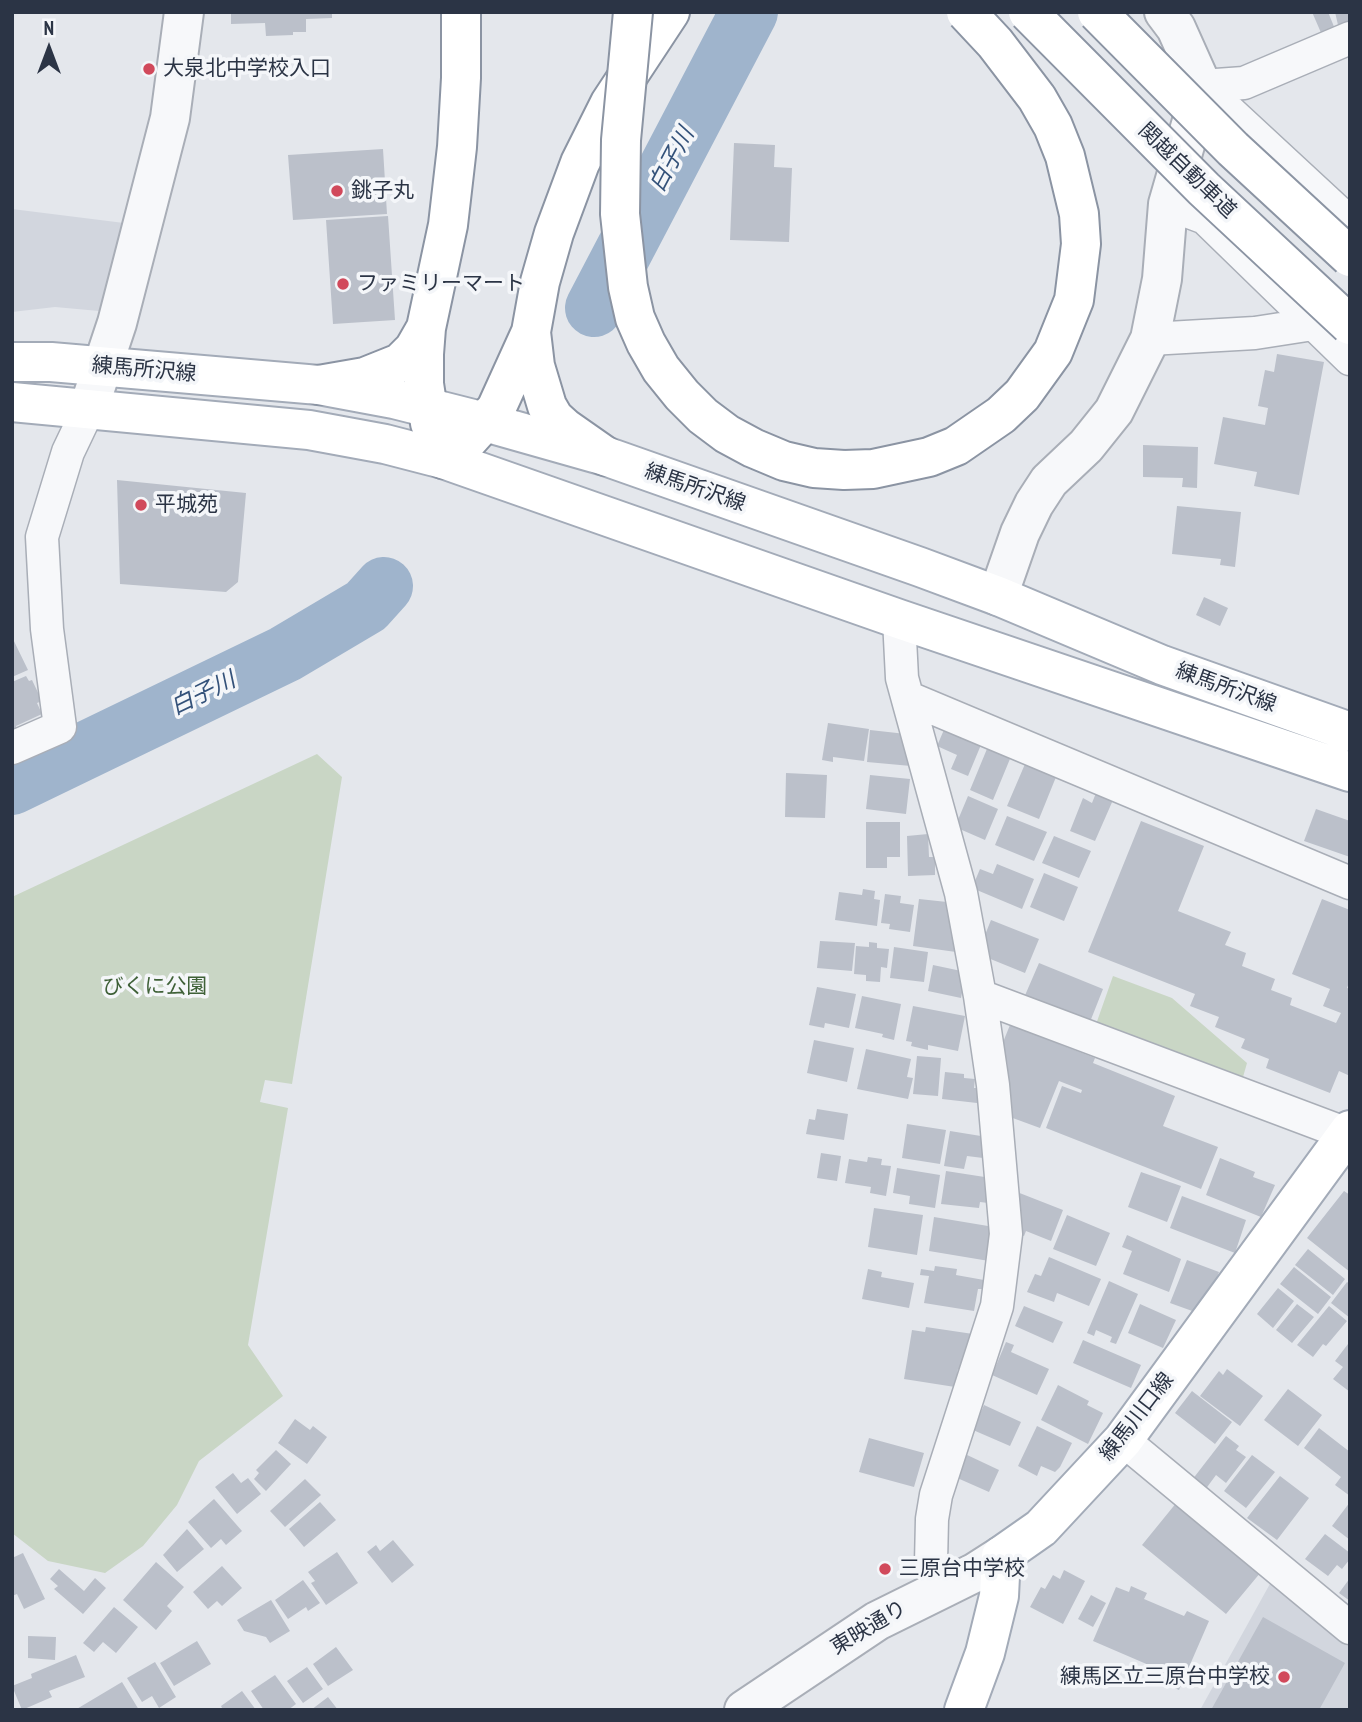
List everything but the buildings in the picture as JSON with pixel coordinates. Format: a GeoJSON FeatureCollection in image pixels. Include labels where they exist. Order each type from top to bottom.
{"type":"FeatureCollection","features":[{"type":"Feature","properties":{"kind":"main road"},"geometry":{"type":"LineString","coordinates":[[461,12],[457,147],[448,225],[426,328],[424,384],[430,423],[443,459],[469,439],[496,409],[531,332],[540,282],[554,233],[580,163],[610,103],[670,12]]}},
{"type":"Feature","properties":{"kind":"main road"},"geometry":{"type":"LineString","coordinates":[[633,12],[621,140],[620,214],[628,287],[635,317],[646,343],[661,369],[682,395],[703,416],[727,433],[753,448],[784,460],[814,468],[844,470],[882,468],[929,457],[956,446],[994,421],[1022,395],[1039,374],[1053,352],[1074,300],[1081,244],[1079,214],[1065,156],[1037,98],[995,43],[966,12]]}},
{"type":"Feature","properties":{"kind":"main road","name":"関越自動車道"},"geometry":{"type":"LineString","coordinates":[[1028,12],[1204,189],[1350,326]]}},
{"type":"Feature","properties":{"kind":"main road"},"geometry":{"type":"LineString","coordinates":[[1097,12],[1233,149],[1350,257]]}},
{"type":"Feature","properties":{"kind":"main road"},"geometry":{"type":"LineString","coordinates":[[319,385],[365,377],[400,363],[414,349],[426,328]]}},
{"type":"Feature","properties":{"kind":"main road"},"geometry":{"type":"LineString","coordinates":[[531,332],[535,366],[547,406],[554,418],[605,456]]}},
{"type":"Feature","properties":{"kind":"main road","name":"練馬所沢線"},"geometry":{"type":"LineString","coordinates":[[12,362],[51,362],[319,385],[428,407],[485,422],[605,456],[998,596],[1161,665],[1350,732]]}},
{"type":"Feature","properties":{"kind":"main road","name":"練馬所沢線"},"geometry":{"type":"LineString","coordinates":[[12,402],[309,430],[385,444],[443,459],[899,619],[1350,772]]}},
{"type":"Feature","properties":{"kind":"main road","name":"練馬川口線"},"geometry":{"type":"LineString","coordinates":[[1000,1556],[1041,1528],[1123,1440],[1345,1147]]}},
{"type":"Feature","properties":{"kind":"main road"},"geometry":{"type":"LineString","coordinates":[[964,1710],[985,1653],[999,1596],[1000,1556]]}},
{"type":"Feature","properties":{"kind":"street"},"geometry":{"type":"LineString","coordinates":[[12,748],[60,727],[47,629],[42,537],[68,452],[88,410],[103,366],[133,265],[170,118],[184,12]]}},
{"type":"Feature","properties":{"kind":"street"},"geometry":{"type":"LineString","coordinates":[[1164,12],[1176,28],[1202,86],[1350,223]]}},
{"type":"Feature","properties":{"kind":"street"},"geometry":{"type":"LineString","coordinates":[[1202,86],[1244,83],[1350,38]]}},
{"type":"Feature","properties":{"kind":"street"},"geometry":{"type":"LineString","coordinates":[[998,596],[1020,533],[1034,504],[1049,481],[1086,446],[1114,411],[1150,339],[1161,279],[1168,204],[1202,86]]}},
{"type":"Feature","properties":{"kind":"street"},"geometry":{"type":"LineString","coordinates":[[1168,204],[1205,218],[1350,359]]}},
{"type":"Feature","properties":{"kind":"street"},"geometry":{"type":"LineString","coordinates":[[1150,339],[1255,333],[1350,318]]}},
{"type":"Feature","properties":{"kind":"street"},"geometry":{"type":"LineString","coordinates":[[899,619],[902,678],[961,893],[980,996],[993,1085],[1006,1234],[997,1306],[936,1495],[932,1519],[931,1563],[941,1587]]}},
{"type":"Feature","properties":{"kind":"street"},"geometry":{"type":"LineString","coordinates":[[909,698],[1350,883]]}},
{"type":"Feature","properties":{"kind":"street"},"geometry":{"type":"LineString","coordinates":[[980,996],[1345,1147]]}},
{"type":"Feature","properties":{"kind":"street"},"geometry":{"type":"LineString","coordinates":[[1123,1440],[1350,1628]]}},
{"type":"Feature","properties":{"kind":"street","name":"東映通り"},"geometry":{"type":"LineString","coordinates":[[744,1710],[867,1627],[941,1587],[976,1572],[1000,1556]]}},
{"type":"Feature","properties":{"kind":"shaded area"},"geometry":{"type":"Polygon","coordinates":[[[12,209],[124,223],[99,311],[55,307],[12,312],[12,209]]]}},
{"type":"Feature","properties":{"kind":"shaded area","name":"練馬区立三原台中学校"},"geometry":{"type":"Polygon","coordinates":[[[1271,1582],[1350,1644],[1350,1710],[1200,1710],[1271,1582]]]}},
{"type":"Feature","properties":{"kind":"green space","name":"びくに公園"},"geometry":{"type":"Polygon","coordinates":[[[317,754],[342,777],[292,1084],[265,1080],[260,1102],[288,1108],[248,1345],[283,1396],[199,1461],[177,1505],[143,1546],[105,1573],[48,1561],[12,1533],[12,897],[317,754]]]}},
{"type":"Feature","properties":{"kind":"green space"},"geometry":{"type":"Polygon","coordinates":[[[1113,976],[1172,998],[1247,1063],[1241,1084],[1094,1030],[1113,976]]]}},
{"type":"Feature","properties":{"kind":"waterway","name":"白子川"},"geometry":{"type":"LineString","coordinates":[[594,308],[749,12]]}},
{"type":"Feature","properties":{"kind":"waterway","name":"白子川"},"geometry":{"type":"LineString","coordinates":[[12,786],[285,654],[366,606],[384,586]]}},
{"type":"Feature","properties":{"kind":"place","name":"大泉北中学校入口"},"geometry":{"type":"Point","coordinates":[149,69]}},
{"type":"Feature","properties":{"kind":"place","name":"銚子丸"},"geometry":{"type":"Point","coordinates":[337,191]}},
{"type":"Feature","properties":{"kind":"place","name":"ファミリーマート"},"geometry":{"type":"Point","coordinates":[343,284]}},
{"type":"Feature","properties":{"kind":"place","name":"平城苑"},"geometry":{"type":"Point","coordinates":[141,505]}},
{"type":"Feature","properties":{"kind":"place","name":"三原台中学校"},"geometry":{"type":"Point","coordinates":[885,1569]}},
{"type":"Feature","properties":{"kind":"place","name":"練馬区立三原台中学校"},"geometry":{"type":"Point","coordinates":[1284,1677]}}]}
